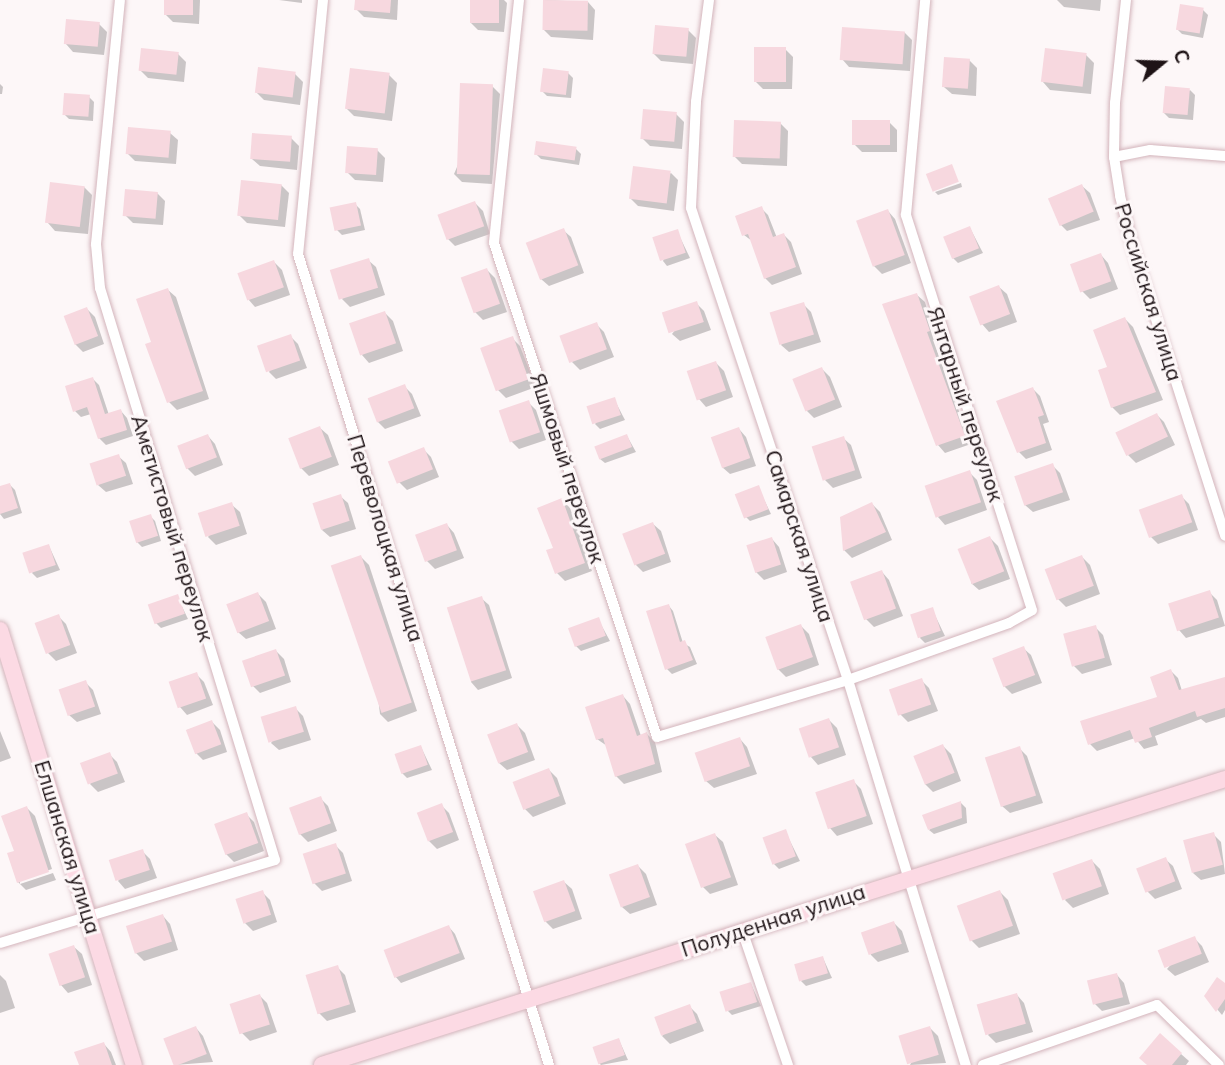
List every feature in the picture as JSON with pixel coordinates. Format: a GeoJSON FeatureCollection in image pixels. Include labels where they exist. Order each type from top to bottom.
{"type":"FeatureCollection","features":[{"type":"Feature","properties":{"kind":"street","name":"Аметистовый переулок"},"geometry":{"type":"LineString","coordinates":[[90,917],[275,860],[100,288],[96,244],[120,0]]}},
{"type":"Feature","properties":{"kind":"street","name":"Переволоцкая улица"},"geometry":{"type":"LineString","coordinates":[[323,0],[298,254],[549,1065]]}},
{"type":"Feature","properties":{"kind":"street","name":"Яшмовый переулок"},"geometry":{"type":"LineString","coordinates":[[519,0],[494,243],[657,737],[848,680]]}},
{"type":"Feature","properties":{"kind":"street","name":"Самарская улица"},"geometry":{"type":"LineString","coordinates":[[709,0],[696,102],[691,208],[848,680],[966,1065]]}},
{"type":"Feature","properties":{"kind":"street","name":"Янтарный переулок"},"geometry":{"type":"LineString","coordinates":[[848,680],[1009,623],[1032,610],[906,215],[925,0]]}},
{"type":"Feature","properties":{"kind":"street","name":"Российская улица"},"geometry":{"type":"LineString","coordinates":[[1126,0],[1115,103],[1114,157],[1133,247],[1225,536]]}},
{"type":"Feature","properties":{"kind":"street"},"geometry":{"type":"LineString","coordinates":[[1114,157],[1150,150],[1225,156]]}},
{"type":"Feature","properties":{"kind":"street","name":"Елшанская улица"},"geometry":{"type":"LineString","coordinates":[[0,630],[134,1065]]}},
{"type":"Feature","properties":{"kind":"street","name":"Полуденная улица"},"geometry":{"type":"LineString","coordinates":[[322,1065],[1225,779]]}},
{"type":"Feature","properties":{"kind":"street"},"geometry":{"type":"LineString","coordinates":[[0,943],[90,917]]}},
{"type":"Feature","properties":{"kind":"street"},"geometry":{"type":"LineString","coordinates":[[742,930],[788,1065]]}},
{"type":"Feature","properties":{"kind":"street"},"geometry":{"type":"LineString","coordinates":[[983,1065],[1157,1005],[1219,1065]]}},
{"type":"Feature","properties":{"kind":"building"},"geometry":{"type":"Polygon","coordinates":[[[164,0],[193,0],[193,15],[164,15],[164,0]]]}},
{"type":"Feature","properties":{"kind":"building"},"geometry":{"type":"Polygon","coordinates":[[[355,0],[391,0],[390,13],[354,10],[355,0]]]}},
{"type":"Feature","properties":{"kind":"building"},"geometry":{"type":"Polygon","coordinates":[[[470,0],[499,0],[499,23],[470,23],[470,0]]]}},
{"type":"Feature","properties":{"kind":"building"},"geometry":{"type":"Polygon","coordinates":[[[543,0],[588,1],[587,31],[542,30],[543,0]]]}},
{"type":"Feature","properties":{"kind":"building"},"geometry":{"type":"Polygon","coordinates":[[[1180,4],[1204,8],[1200,33],[1176,30],[1180,4]]]}},
{"type":"Feature","properties":{"kind":"building"},"geometry":{"type":"Polygon","coordinates":[[[66,19],[100,22],[98,47],[64,44],[66,19]]]}},
{"type":"Feature","properties":{"kind":"building"},"geometry":{"type":"Polygon","coordinates":[[[655,25],[689,28],[686,57],[652,54],[655,25]]]}},
{"type":"Feature","properties":{"kind":"building"},"geometry":{"type":"Polygon","coordinates":[[[842,27],[905,31],[903,64],[840,60],[842,27]]]}},
{"type":"Feature","properties":{"kind":"building"},"geometry":{"type":"Polygon","coordinates":[[[754,47],[786,47],[786,82],[754,82],[754,47]]]}},
{"type":"Feature","properties":{"kind":"building"},"geometry":{"type":"Polygon","coordinates":[[[141,48],[179,52],[176,75],[139,71],[141,48]]]}},
{"type":"Feature","properties":{"kind":"building"},"geometry":{"type":"Polygon","coordinates":[[[1045,48],[1087,53],[1083,87],[1041,82],[1045,48]]]}},
{"type":"Feature","properties":{"kind":"building"},"geometry":{"type":"Polygon","coordinates":[[[944,57],[970,59],[968,89],[942,87],[944,57]]]}},
{"type":"Feature","properties":{"kind":"building"},"geometry":{"type":"Polygon","coordinates":[[[258,67],[296,72],[293,97],[255,93],[258,67]]]}},
{"type":"Feature","properties":{"kind":"building"},"geometry":{"type":"Polygon","coordinates":[[[350,68],[390,73],[385,114],[345,109],[350,68]]]}},
{"type":"Feature","properties":{"kind":"building"},"geometry":{"type":"Polygon","coordinates":[[[543,68],[569,71],[566,95],[540,92],[543,68]]]}},
{"type":"Feature","properties":{"kind":"building"},"geometry":{"type":"Polygon","coordinates":[[[460,83],[493,84],[490,175],[457,174],[460,83]]]}},
{"type":"Feature","properties":{"kind":"building"},"geometry":{"type":"Polygon","coordinates":[[[1165,86],[1190,88],[1188,115],[1163,113],[1165,86]]]}},
{"type":"Feature","properties":{"kind":"building"},"geometry":{"type":"Polygon","coordinates":[[[64,93],[90,95],[88,117],[62,115],[64,93]]]}},
{"type":"Feature","properties":{"kind":"building"},"geometry":{"type":"Polygon","coordinates":[[[643,109],[677,112],[674,142],[640,139],[643,109]]]}},
{"type":"Feature","properties":{"kind":"building"},"geometry":{"type":"Polygon","coordinates":[[[734,120],[781,122],[780,159],[733,157],[734,120]]]}},
{"type":"Feature","properties":{"kind":"building"},"geometry":{"type":"Polygon","coordinates":[[[852,120],[890,120],[890,145],[852,145],[852,120]]]}},
{"type":"Feature","properties":{"kind":"building"},"geometry":{"type":"Polygon","coordinates":[[[128,127],[171,131],[168,158],[126,154],[128,127]]]}},
{"type":"Feature","properties":{"kind":"building"},"geometry":{"type":"Polygon","coordinates":[[[252,133],[292,136],[290,162],[250,159],[252,133]]]}},
{"type":"Feature","properties":{"kind":"building"},"geometry":{"type":"Polygon","coordinates":[[[536,141],[577,147],[575,161],[534,155],[536,141]]]}},
{"type":"Feature","properties":{"kind":"building"},"geometry":{"type":"Polygon","coordinates":[[[347,146],[378,148],[376,175],[345,173],[347,146]]]}},
{"type":"Feature","properties":{"kind":"building"},"geometry":{"type":"Polygon","coordinates":[[[952,164],[959,182],[933,192],[926,174],[952,164]]]}},
{"type":"Feature","properties":{"kind":"building"},"geometry":{"type":"Polygon","coordinates":[[[633,166],[671,171],[667,203],[629,199],[633,166]]]}},
{"type":"Feature","properties":{"kind":"building"},"geometry":{"type":"Polygon","coordinates":[[[241,180],[282,184],[278,220],[237,216],[241,180]]]}},
{"type":"Feature","properties":{"kind":"building"},"geometry":{"type":"Polygon","coordinates":[[[50,182],[85,186],[80,227],[45,223],[50,182]]]}},
{"type":"Feature","properties":{"kind":"building"},"geometry":{"type":"Polygon","coordinates":[[[1082,184],[1094,212],[1060,226],[1048,198],[1082,184]]]}},
{"type":"Feature","properties":{"kind":"building"},"geometry":{"type":"Polygon","coordinates":[[[125,189],[158,192],[156,219],[123,216],[125,189]]]}},
{"type":"Feature","properties":{"kind":"building"},"geometry":{"type":"Polygon","coordinates":[[[475,201],[484,226],[447,240],[437,215],[475,201]]]}},
{"type":"Feature","properties":{"kind":"building"},"geometry":{"type":"Polygon","coordinates":[[[356,202],[361,225],[335,231],[330,208],[356,202]]]}},
{"type":"Feature","properties":{"kind":"building"},"geometry":{"type":"Polygon","coordinates":[[[762,206],[773,237],[784,233],[796,267],[764,279],[748,234],[742,236],[735,216],[762,206]]]}},
{"type":"Feature","properties":{"kind":"building"},"geometry":{"type":"Polygon","coordinates":[[[888,209],[905,255],[873,267],[856,221],[888,209]]]}},
{"type":"Feature","properties":{"kind":"building"},"geometry":{"type":"Polygon","coordinates":[[[970,226],[979,248],[952,259],[943,237],[970,226]]]}},
{"type":"Feature","properties":{"kind":"building"},"geometry":{"type":"Polygon","coordinates":[[[564,228],[578,265],[540,280],[526,243],[564,228]]]}},
{"type":"Feature","properties":{"kind":"building"},"geometry":{"type":"Polygon","coordinates":[[[678,229],[686,253],[660,261],[652,237],[678,229]]]}},
{"type":"Feature","properties":{"kind":"building"},"geometry":{"type":"Polygon","coordinates":[[[1101,253],[1111,281],[1080,292],[1070,264],[1101,253]]]}},
{"type":"Feature","properties":{"kind":"building"},"geometry":{"type":"Polygon","coordinates":[[[369,258],[378,288],[339,300],[330,270],[369,258]]]}},
{"type":"Feature","properties":{"kind":"building"},"geometry":{"type":"Polygon","coordinates":[[[274,260],[284,287],[247,301],[237,273],[274,260]]]}},
{"type":"Feature","properties":{"kind":"building"},"geometry":{"type":"Polygon","coordinates":[[[487,268],[500,304],[474,313],[461,278],[487,268]]]}},
{"type":"Feature","properties":{"kind":"building"},"geometry":{"type":"Polygon","coordinates":[[[999,285],[1010,314],[980,325],[969,296],[999,285]]]}},
{"type":"Feature","properties":{"kind":"building"},"geometry":{"type":"Polygon","coordinates":[[[168,288],[203,391],[167,403],[145,344],[151,342],[136,299],[168,288]]]}},
{"type":"Feature","properties":{"kind":"building"},"geometry":{"type":"Polygon","coordinates":[[[917,293],[930,331],[927,332],[965,436],[936,446],[882,304],[917,293]]]}},
{"type":"Feature","properties":{"kind":"building"},"geometry":{"type":"Polygon","coordinates":[[[697,301],[704,322],[669,333],[662,312],[697,301]]]}},
{"type":"Feature","properties":{"kind":"building"},"geometry":{"type":"Polygon","coordinates":[[[804,302],[814,335],[780,345],[770,313],[804,302]]]}},
{"type":"Feature","properties":{"kind":"building"},"geometry":{"type":"Polygon","coordinates":[[[87,307],[98,336],[75,345],[64,316],[87,307]]]}},
{"type":"Feature","properties":{"kind":"building"},"geometry":{"type":"Polygon","coordinates":[[[385,311],[396,343],[360,356],[349,323],[385,311]]]}},
{"type":"Feature","properties":{"kind":"building"},"geometry":{"type":"Polygon","coordinates":[[[1125,317],[1156,392],[1111,408],[1098,370],[1107,367],[1093,330],[1125,317]]]}},
{"type":"Feature","properties":{"kind":"building"},"geometry":{"type":"Polygon","coordinates":[[[597,322],[607,349],[569,363],[559,336],[597,322]]]}},
{"type":"Feature","properties":{"kind":"building"},"geometry":{"type":"Polygon","coordinates":[[[291,334],[300,360],[266,372],[257,346],[291,334]]]}},
{"type":"Feature","properties":{"kind":"building"},"geometry":{"type":"Polygon","coordinates":[[[513,336],[529,379],[496,391],[480,348],[513,336]]]}},
{"type":"Feature","properties":{"kind":"building"},"geometry":{"type":"Polygon","coordinates":[[[716,361],[726,390],[697,400],[687,371],[716,361]]]}},
{"type":"Feature","properties":{"kind":"building"},"geometry":{"type":"Polygon","coordinates":[[[822,367],[835,399],[805,411],[792,379],[822,367]]]}},
{"type":"Feature","properties":{"kind":"building"},"geometry":{"type":"Polygon","coordinates":[[[93,377],[105,414],[121,409],[127,430],[98,439],[87,407],[73,412],[65,386],[93,377]]]}},
{"type":"Feature","properties":{"kind":"building"},"geometry":{"type":"Polygon","coordinates":[[[405,384],[414,408],[377,423],[368,398],[405,384]]]}},
{"type":"Feature","properties":{"kind":"building"},"geometry":{"type":"Polygon","coordinates":[[[1033,387],[1044,415],[1038,417],[1046,443],[1017,453],[996,401],[1033,387]]]}},
{"type":"Feature","properties":{"kind":"building"},"geometry":{"type":"Polygon","coordinates":[[[615,397],[621,415],[592,424],[586,406],[615,397]]]}},
{"type":"Feature","properties":{"kind":"building"},"geometry":{"type":"Polygon","coordinates":[[[529,400],[540,432],[510,443],[499,410],[529,400]]]}},
{"type":"Feature","properties":{"kind":"building"},"geometry":{"type":"Polygon","coordinates":[[[1157,413],[1168,437],[1126,456],[1115,432],[1157,413]]]}},
{"type":"Feature","properties":{"kind":"building"},"geometry":{"type":"Polygon","coordinates":[[[320,426],[332,457],[300,469],[288,438],[320,426]]]}},
{"type":"Feature","properties":{"kind":"building"},"geometry":{"type":"Polygon","coordinates":[[[739,427],[750,458],[722,468],[711,437],[739,427]]]}},
{"type":"Feature","properties":{"kind":"building"},"geometry":{"type":"Polygon","coordinates":[[[208,434],[217,457],[186,469],[177,446],[208,434]]]}},
{"type":"Feature","properties":{"kind":"building"},"geometry":{"type":"Polygon","coordinates":[[[627,434],[632,447],[599,460],[594,447],[627,434]]]}},
{"type":"Feature","properties":{"kind":"building"},"geometry":{"type":"Polygon","coordinates":[[[844,436],[855,470],[823,481],[812,447],[844,436]]]}},
{"type":"Feature","properties":{"kind":"building"},"geometry":{"type":"Polygon","coordinates":[[[424,447],[433,469],[397,484],[388,462],[424,447]]]}},
{"type":"Feature","properties":{"kind":"building"},"geometry":{"type":"Polygon","coordinates":[[[119,454],[126,476],[97,485],[90,464],[119,454]]]}},
{"type":"Feature","properties":{"kind":"building"},"geometry":{"type":"Polygon","coordinates":[[[1053,463],[1063,492],[1024,506],[1014,476],[1053,463]]]}},
{"type":"Feature","properties":{"kind":"building"},"geometry":{"type":"Polygon","coordinates":[[[970,470],[981,502],[936,518],[925,486],[970,470]]]}},
{"type":"Feature","properties":{"kind":"building"},"geometry":{"type":"Polygon","coordinates":[[[10,483],[18,508],[0,514],[0,486],[10,483]]]}},
{"type":"Feature","properties":{"kind":"building"},"geometry":{"type":"Polygon","coordinates":[[[759,485],[768,509],[744,519],[735,494],[759,485]]]}},
{"type":"Feature","properties":{"kind":"building"},"geometry":{"type":"Polygon","coordinates":[[[341,494],[350,521],[321,530],[312,503],[341,494]]]}},
{"type":"Feature","properties":{"kind":"building"},"geometry":{"type":"Polygon","coordinates":[[[1182,494],[1192,522],[1149,538],[1139,510],[1182,494]]]}},
{"type":"Feature","properties":{"kind":"building"},"geometry":{"type":"Polygon","coordinates":[[[562,498],[585,563],[555,574],[546,550],[553,548],[537,508],[562,498]]]}},
{"type":"Feature","properties":{"kind":"building"},"geometry":{"type":"Polygon","coordinates":[[[232,502],[240,526],[205,537],[198,513],[232,502]]]}},
{"type":"Feature","properties":{"kind":"building"},"geometry":{"type":"Polygon","coordinates":[[[872,502],[886,532],[843,551],[840,517],[872,502]]]}},
{"type":"Feature","properties":{"kind":"building"},"geometry":{"type":"Polygon","coordinates":[[[151,514],[158,536],[136,543],[129,521],[151,514]]]}},
{"type":"Feature","properties":{"kind":"building"},"geometry":{"type":"Polygon","coordinates":[[[653,522],[665,554],[634,566],[622,534],[653,522]]]}},
{"type":"Feature","properties":{"kind":"building"},"geometry":{"type":"Polygon","coordinates":[[[447,523],[457,550],[425,562],[415,535],[447,523]]]}},
{"type":"Feature","properties":{"kind":"building"},"geometry":{"type":"Polygon","coordinates":[[[990,536],[1004,571],[972,584],[958,549],[990,536]]]}},
{"type":"Feature","properties":{"kind":"building"},"geometry":{"type":"Polygon","coordinates":[[[772,537],[781,565],[755,573],[746,545],[772,537]]]}},
{"type":"Feature","properties":{"kind":"building"},"geometry":{"type":"Polygon","coordinates":[[[49,544],[56,565],[29,574],[22,553],[49,544]]]}},
{"type":"Feature","properties":{"kind":"building"},"geometry":{"type":"Polygon","coordinates":[[[361,555],[412,703],[382,713],[331,565],[361,555]]]}},
{"type":"Feature","properties":{"kind":"building"},"geometry":{"type":"Polygon","coordinates":[[[1082,555],[1094,586],[1056,600],[1045,569],[1082,555]]]}},
{"type":"Feature","properties":{"kind":"building"},"geometry":{"type":"Polygon","coordinates":[[[882,570],[896,609],[864,620],[850,582],[882,570]]]}},
{"type":"Feature","properties":{"kind":"building"},"geometry":{"type":"Polygon","coordinates":[[[1210,590],[1219,618],[1177,631],[1168,604],[1210,590]]]}},
{"type":"Feature","properties":{"kind":"building"},"geometry":{"type":"Polygon","coordinates":[[[258,592],[269,621],[237,633],[226,604],[258,592]]]}},
{"type":"Feature","properties":{"kind":"building"},"geometry":{"type":"Polygon","coordinates":[[[178,594],[185,614],[155,624],[148,604],[178,594]]]}},
{"type":"Feature","properties":{"kind":"building"},"geometry":{"type":"Polygon","coordinates":[[[482,596],[506,670],[471,682],[447,607],[482,596]]]}},
{"type":"Feature","properties":{"kind":"building"},"geometry":{"type":"Polygon","coordinates":[[[669,604],[680,642],[685,640],[693,660],[665,670],[646,611],[669,604]]]}},
{"type":"Feature","properties":{"kind":"building"},"geometry":{"type":"Polygon","coordinates":[[[933,607],[941,631],[918,638],[910,614],[933,607]]]}},
{"type":"Feature","properties":{"kind":"building"},"geometry":{"type":"Polygon","coordinates":[[[59,614],[70,645],[46,654],[35,623],[59,614]]]}},
{"type":"Feature","properties":{"kind":"building"},"geometry":{"type":"Polygon","coordinates":[[[599,617],[606,636],[575,647],[568,628],[599,617]]]}},
{"type":"Feature","properties":{"kind":"building"},"geometry":{"type":"Polygon","coordinates":[[[801,624],[813,657],[777,670],[765,637],[801,624]]]}},
{"type":"Feature","properties":{"kind":"building"},"geometry":{"type":"Polygon","coordinates":[[[1096,625],[1105,658],[1072,667],[1063,634],[1096,625]]]}},
{"type":"Feature","properties":{"kind":"building"},"geometry":{"type":"Polygon","coordinates":[[[1024,646],[1035,675],[1003,687],[992,658],[1024,646]]]}},
{"type":"Feature","properties":{"kind":"building"},"geometry":{"type":"Polygon","coordinates":[[[276,649],[285,675],[251,687],[242,661],[276,649]]]}},
{"type":"Feature","properties":{"kind":"building"},"geometry":{"type":"Polygon","coordinates":[[[1171,669],[1179,690],[1225,677],[1225,708],[1197,717],[1195,711],[1149,728],[1152,737],[1135,743],[1130,730],[1088,745],[1080,721],[1157,697],[1150,677],[1171,669]]]}},
{"type":"Feature","properties":{"kind":"building"},"geometry":{"type":"Polygon","coordinates":[[[197,672],[206,698],[178,708],[169,682],[197,672]]]}},
{"type":"Feature","properties":{"kind":"building"},"geometry":{"type":"Polygon","coordinates":[[[922,678],[931,704],[898,716],[889,689],[922,678]]]}},
{"type":"Feature","properties":{"kind":"building"},"geometry":{"type":"Polygon","coordinates":[[[86,680],[95,706],[68,716],[59,689],[86,680]]]}},
{"type":"Feature","properties":{"kind":"building"},"geometry":{"type":"Polygon","coordinates":[[[623,694],[637,736],[647,732],[655,764],[615,777],[603,738],[596,740],[585,707],[623,694]]]}},
{"type":"Feature","properties":{"kind":"building"},"geometry":{"type":"Polygon","coordinates":[[[296,706],[304,732],[269,743],[261,717],[296,706]]]}},
{"type":"Feature","properties":{"kind":"building"},"geometry":{"type":"Polygon","coordinates":[[[829,718],[839,747],[809,758],[799,728],[829,718]]]}},
{"type":"Feature","properties":{"kind":"building"},"geometry":{"type":"Polygon","coordinates":[[[212,720],[221,744],[195,754],[186,730],[212,720]]]}},
{"type":"Feature","properties":{"kind":"building"},"geometry":{"type":"Polygon","coordinates":[[[517,723],[528,752],[498,763],[487,734],[517,723]]]}},
{"type":"Feature","properties":{"kind":"building"},"geometry":{"type":"Polygon","coordinates":[[[740,737],[750,766],[705,782],[695,753],[740,737]]]}},
{"type":"Feature","properties":{"kind":"building"},"geometry":{"type":"Polygon","coordinates":[[[943,744],[955,773],[925,785],[913,756],[943,744]]]}},
{"type":"Feature","properties":{"kind":"building"},"geometry":{"type":"Polygon","coordinates":[[[421,745],[428,765],[401,774],[395,754],[421,745]]]}},
{"type":"Feature","properties":{"kind":"building"},"geometry":{"type":"Polygon","coordinates":[[[1020,746],[1036,795],[1001,807],[985,757],[1020,746]]]}},
{"type":"Feature","properties":{"kind":"building"},"geometry":{"type":"Polygon","coordinates":[[[110,752],[118,774],[88,785],[80,763],[110,752]]]}},
{"type":"Feature","properties":{"kind":"building"},"geometry":{"type":"Polygon","coordinates":[[[549,768],[560,796],[523,810],[513,782],[549,768]]]}},
{"type":"Feature","properties":{"kind":"building"},"geometry":{"type":"Polygon","coordinates":[[[854,779],[867,816],[828,829],[815,792],[854,779]]]}},
{"type":"Feature","properties":{"kind":"building"},"geometry":{"type":"Polygon","coordinates":[[[321,796],[331,823],[299,835],[289,808],[321,796]]]}},
{"type":"Feature","properties":{"kind":"building"},"geometry":{"type":"Polygon","coordinates":[[[961,801],[962,818],[928,830],[922,815],[961,801]]]}},
{"type":"Feature","properties":{"kind":"building"},"geometry":{"type":"Polygon","coordinates":[[[442,803],[453,832],[428,842],[417,813],[442,803]]]}},
{"type":"Feature","properties":{"kind":"building"},"geometry":{"type":"Polygon","coordinates":[[[27,806],[49,872],[17,883],[7,853],[14,851],[1,816],[27,806]]]}},
{"type":"Feature","properties":{"kind":"building"},"geometry":{"type":"Polygon","coordinates":[[[247,812],[258,843],[225,855],[214,824],[247,812]]]}},
{"type":"Feature","properties":{"kind":"building"},"geometry":{"type":"Polygon","coordinates":[[[786,829],[796,856],[772,865],[763,838],[786,829]]]}},
{"type":"Feature","properties":{"kind":"building"},"geometry":{"type":"Polygon","coordinates":[[[1214,832],[1223,865],[1192,873],[1183,840],[1214,832]]]}},
{"type":"Feature","properties":{"kind":"building"},"geometry":{"type":"Polygon","coordinates":[[[715,833],[731,877],[701,888],[685,844],[715,833]]]}},
{"type":"Feature","properties":{"kind":"building"},"geometry":{"type":"Polygon","coordinates":[[[336,843],[346,873],[313,884],[303,854],[336,843]]]}},
{"type":"Feature","properties":{"kind":"building"},"geometry":{"type":"Polygon","coordinates":[[[143,849],[150,870],[116,881],[109,860],[143,849]]]}},
{"type":"Feature","properties":{"kind":"building"},"geometry":{"type":"Polygon","coordinates":[[[1166,857],[1175,881],[1145,893],[1136,868],[1166,857]]]}},
{"type":"Feature","properties":{"kind":"building"},"geometry":{"type":"Polygon","coordinates":[[[1092,859],[1102,886],[1062,901],[1053,873],[1092,859]]]}},
{"type":"Feature","properties":{"kind":"building"},"geometry":{"type":"Polygon","coordinates":[[[638,864],[650,897],[621,907],[609,875],[638,864]]]}},
{"type":"Feature","properties":{"kind":"building"},"geometry":{"type":"Polygon","coordinates":[[[564,880],[575,911],[544,922],[533,891],[564,880]]]}},
{"type":"Feature","properties":{"kind":"building"},"geometry":{"type":"Polygon","coordinates":[[[263,890],[271,915],[243,924],[235,899],[263,890]]]}},
{"type":"Feature","properties":{"kind":"building"},"geometry":{"type":"Polygon","coordinates":[[[1000,890],[1013,926],[970,941],[957,906],[1000,890]]]}},
{"type":"Feature","properties":{"kind":"building"},"geometry":{"type":"Polygon","coordinates":[[[163,914],[172,942],[135,954],[126,926],[163,914]]]}},
{"type":"Feature","properties":{"kind":"building"},"geometry":{"type":"Polygon","coordinates":[[[894,921],[902,944],[869,955],[861,932],[894,921]]]}},
{"type":"Feature","properties":{"kind":"building"},"geometry":{"type":"Polygon","coordinates":[[[449,925],[460,953],[394,978],[384,950],[449,925]]]}},
{"type":"Feature","properties":{"kind":"building"},"geometry":{"type":"Polygon","coordinates":[[[1195,936],[1202,954],[1164,968],[1158,950],[1195,936]]]}},
{"type":"Feature","properties":{"kind":"building"},"geometry":{"type":"Polygon","coordinates":[[[74,945],[85,977],[60,986],[48,954],[74,945]]]}},
{"type":"Feature","properties":{"kind":"building"},"geometry":{"type":"Polygon","coordinates":[[[823,956],[828,973],[799,982],[794,964],[823,956]]]}},
{"type":"Feature","properties":{"kind":"building"},"geometry":{"type":"Polygon","coordinates":[[[338,965],[350,1004],[317,1014],[305,975],[338,965]]]}},
{"type":"Feature","properties":{"kind":"building"},"geometry":{"type":"Polygon","coordinates":[[[1117,973],[1123,997],[1093,1005],[1087,980],[1117,973]]]}},
{"type":"Feature","properties":{"kind":"building"},"geometry":{"type":"Polygon","coordinates":[[[1217,977],[1225,983],[1225,999],[1216,1012],[1204,996],[1217,977]]]}},
{"type":"Feature","properties":{"kind":"building"},"geometry":{"type":"Polygon","coordinates":[[[751,982],[757,1002],[726,1012],[719,992],[751,982]]]}},
{"type":"Feature","properties":{"kind":"building"},"geometry":{"type":"Polygon","coordinates":[[[1017,993],[1026,1024],[985,1035],[977,1005],[1017,993]]]}},
{"type":"Feature","properties":{"kind":"building"},"geometry":{"type":"Polygon","coordinates":[[[260,994],[270,1024],[239,1034],[230,1004],[260,994]]]}},
{"type":"Feature","properties":{"kind":"building"},"geometry":{"type":"Polygon","coordinates":[[[690,1004],[697,1023],[661,1036],[654,1017],[690,1004]]]}},
{"type":"Feature","properties":{"kind":"building"},"geometry":{"type":"Polygon","coordinates":[[[196,1026],[207,1054],[173,1065],[163,1039],[196,1026]]]}},
{"type":"Feature","properties":{"kind":"building"},"geometry":{"type":"Polygon","coordinates":[[[930,1026],[939,1055],[907,1064],[898,1036],[930,1026]]]}},
{"type":"Feature","properties":{"kind":"building"},"geometry":{"type":"Polygon","coordinates":[[[1160,1033],[1182,1053],[1172,1065],[1147,1065],[1139,1058],[1160,1033]]]}},
{"type":"Feature","properties":{"kind":"building"},"geometry":{"type":"Polygon","coordinates":[[[619,1038],[625,1055],[598,1064],[593,1047],[619,1038]]]}},
{"type":"Feature","properties":{"kind":"building"},"geometry":{"type":"Polygon","coordinates":[[[104,1042],[112,1065],[79,1065],[74,1052],[104,1042]]]}}]}
